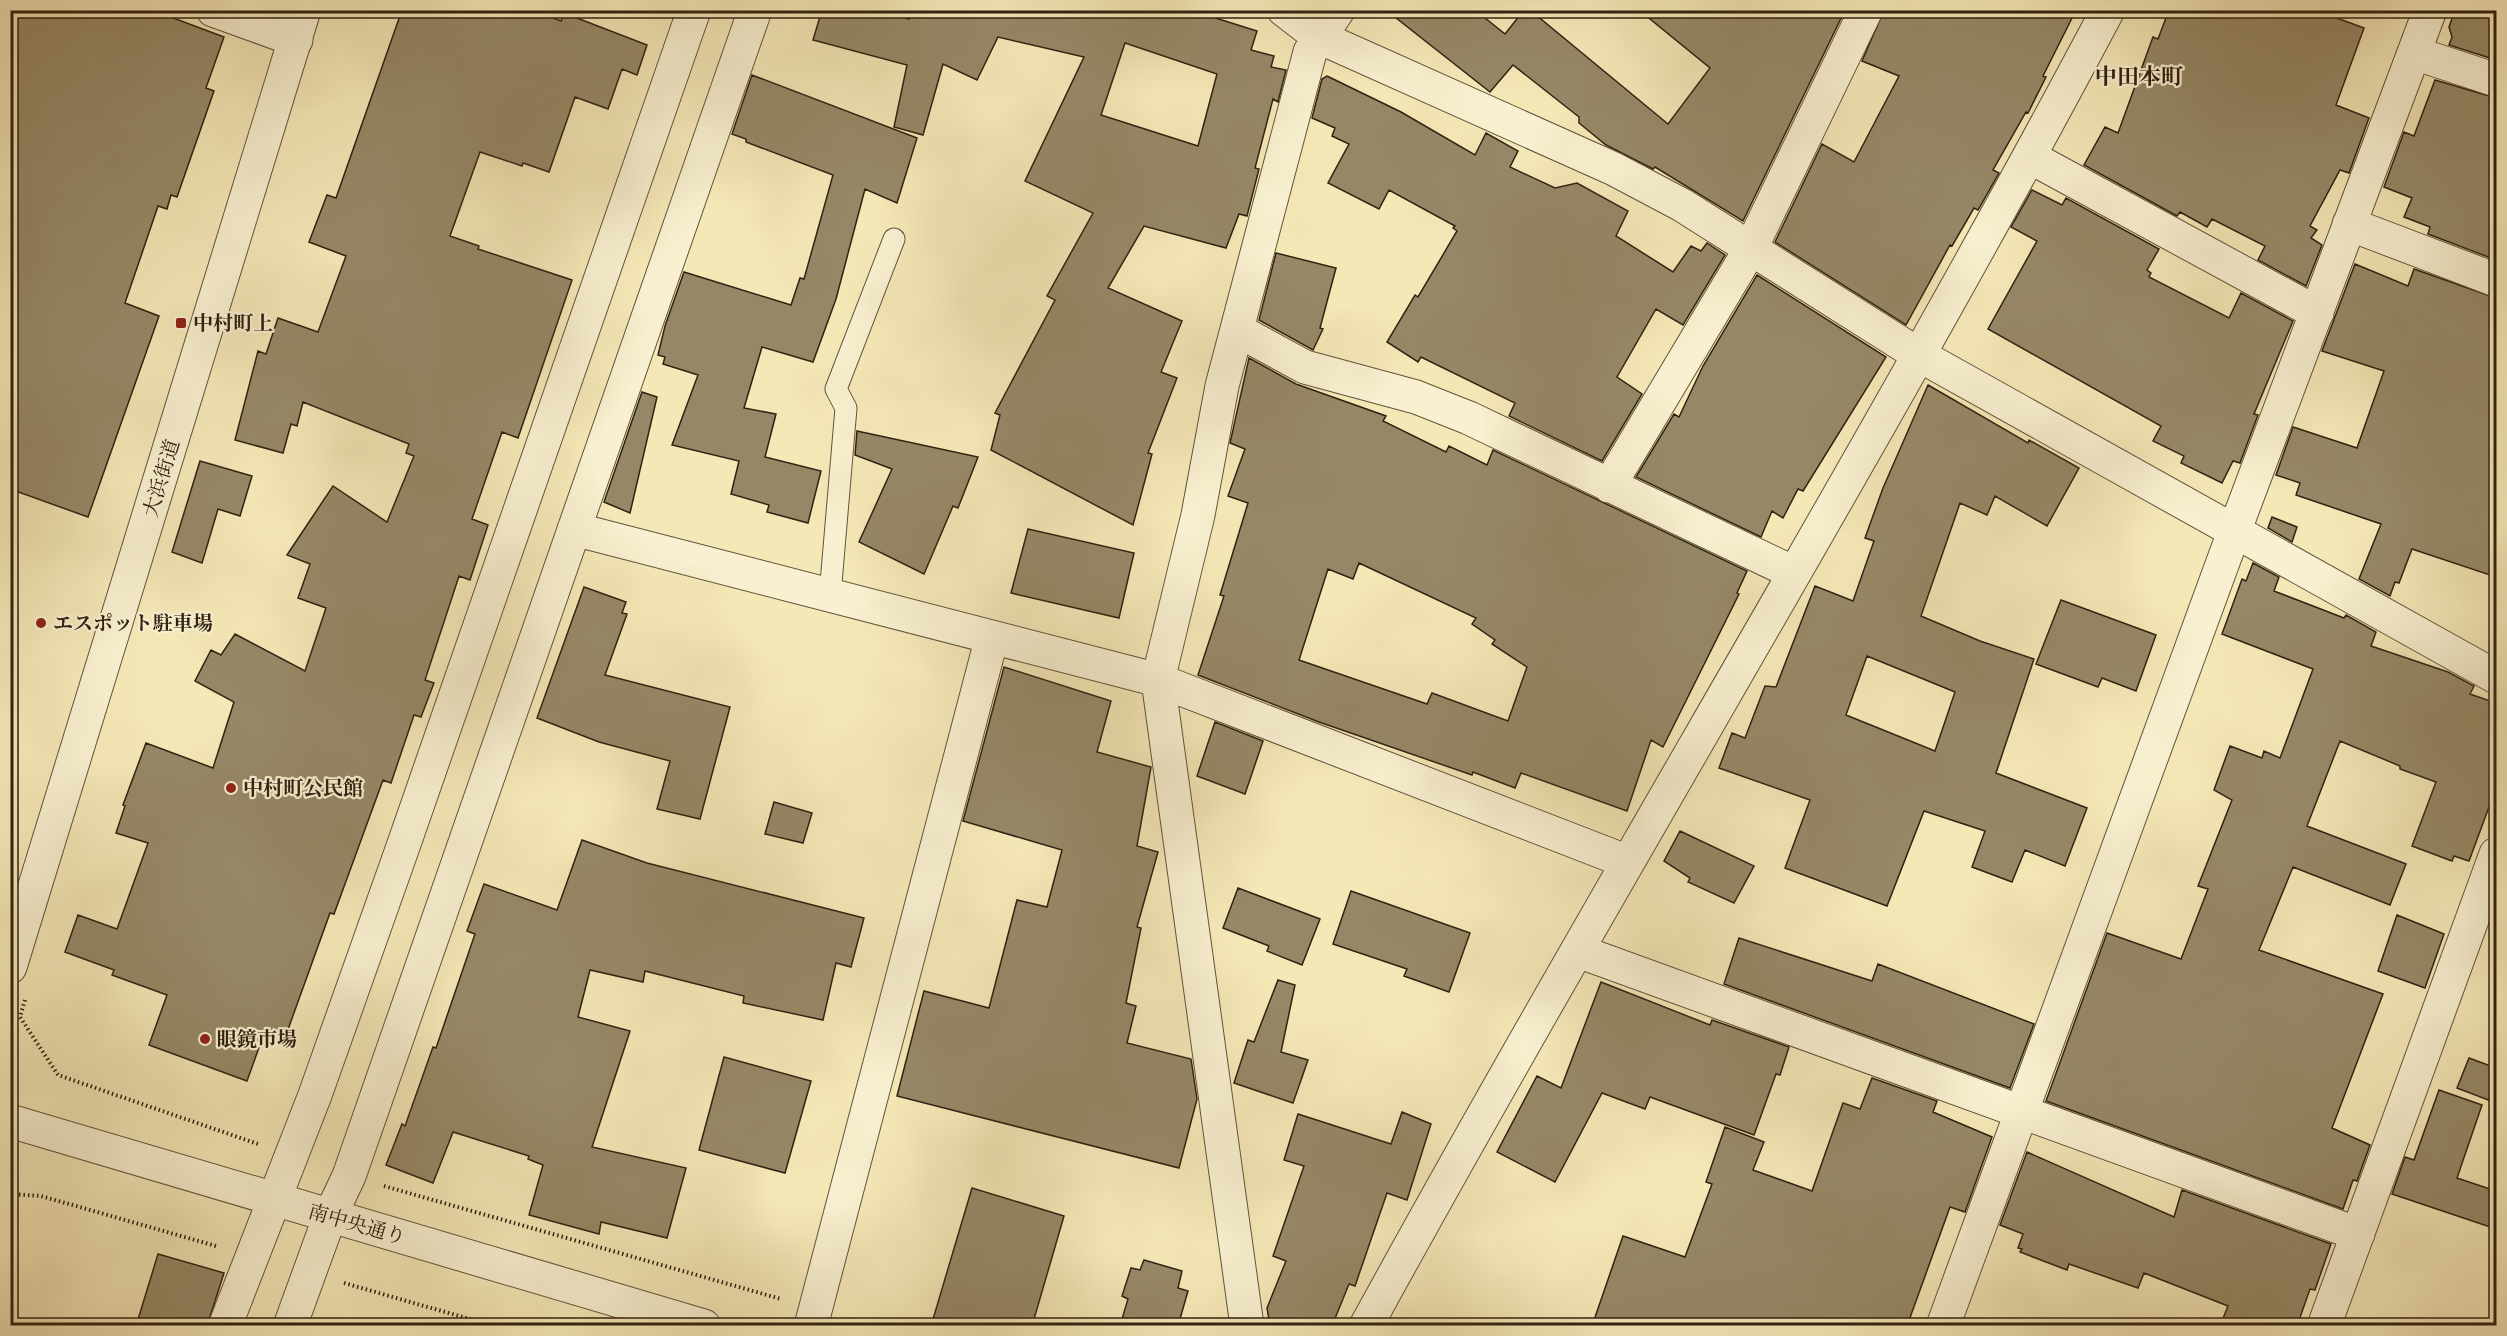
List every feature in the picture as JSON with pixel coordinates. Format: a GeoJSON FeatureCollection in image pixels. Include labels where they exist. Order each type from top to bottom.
{"type":"FeatureCollection","features":[{"type":"Feature","properties":{"kind":"street"},"geometry":{"type":"LineString","coordinates":[[213,10],[300,25]]}},
{"type":"Feature","properties":{"kind":"street"},"geometry":{"type":"LineString","coordinates":[[225,1326],[275,1200],[405,842],[694,10]]}},
{"type":"Feature","properties":{"kind":"street"},"geometry":{"type":"LineString","coordinates":[[290,1326],[330,1216],[349,1176],[755,10]]}},
{"type":"Feature","properties":{"kind":"street"},"geometry":{"type":"LineString","coordinates":[[1284,10],[1318,37],[1614,168],[1683,205],[1919,355],[2496,677]]}},
{"type":"Feature","properties":{"kind":"street"},"geometry":{"type":"LineString","coordinates":[[1247,1326],[1158,680],[1198,515],[1222,386],[1310,52],[1338,10]]}},
{"type":"Feature","properties":{"kind":"street"},"geometry":{"type":"LineString","coordinates":[[1609,486],[1751,248],[1866,10]]}},
{"type":"Feature","properties":{"kind":"street"},"geometry":{"type":"LineString","coordinates":[[1366,1326],[1450,1172],[1919,355],[2030,157],[2108,10]]}},
{"type":"Feature","properties":{"kind":"street"},"geometry":{"type":"LineString","coordinates":[[1943,1326],[2430,10]]}},
{"type":"Feature","properties":{"kind":"street","name":"大浜街道"},"geometry":{"type":"LineString","coordinates":[[19,967],[300,25]]}},
{"type":"Feature","properties":{"kind":"street"},"geometry":{"type":"LineString","coordinates":[[2414,53],[2496,80]]}},
{"type":"Feature","properties":{"kind":"street"},"geometry":{"type":"LineString","coordinates":[[2030,157],[2317,312]]}},
{"type":"Feature","properties":{"kind":"street"},"geometry":{"type":"LineString","coordinates":[[2349,224],[2496,280]]}},
{"type":"Feature","properties":{"kind":"street"},"geometry":{"type":"LineString","coordinates":[[1236,330],[1305,367],[1416,398],[1468,418],[1794,573]]}},
{"type":"Feature","properties":{"kind":"street"},"geometry":{"type":"LineString","coordinates":[[574,529],[1158,680],[1628,861]]}},
{"type":"Feature","properties":{"kind":"street"},"geometry":{"type":"LineString","coordinates":[[813,1317],[992,637]]}},
{"type":"Feature","properties":{"kind":"street"},"geometry":{"type":"LineString","coordinates":[[2324,1326],[2496,854]]}},
{"type":"Feature","properties":{"kind":"street"},"geometry":{"type":"LineString","coordinates":[[1578,951],[2358,1234]]}},
{"type":"Feature","properties":{"kind":"street","name":"南中央通り"},"geometry":{"type":"LineString","coordinates":[[10,1122],[704,1326]]}},
{"type":"Feature","properties":{"kind":"lane"},"geometry":{"type":"LineString","coordinates":[[830,595],[846,408],[836,389],[894,239]]}},
{"type":"Feature","properties":{"kind":"path"},"geometry":{"type":"LineString","coordinates":[[19,967],[20,1017],[58,1075],[291,1155]]}},
{"type":"Feature","properties":{"kind":"path"},"geometry":{"type":"LineString","coordinates":[[349,1176],[813,1317],[873,1326]]}},
{"type":"Feature","properties":{"kind":"building"},"geometry":{"type":"Polygon","coordinates":[[[10,10],[152,10],[224,37],[206,88],[214,91],[177,197],[171,195],[167,209],[158,206],[125,303],[159,316],[88,517],[10,489],[10,10]]]}},
{"type":"Feature","properties":{"kind":"building"},"geometry":{"type":"Polygon","coordinates":[[[402,10],[533,10],[561,21],[564,13],[647,45],[637,75],[622,69],[608,109],[575,97],[549,172],[480,152],[450,236],[479,246],[478,249],[572,280],[518,438],[502,432],[472,519],[488,525],[470,580],[459,576],[425,680],[434,683],[421,717],[414,715],[391,783],[383,780],[334,914],[330,913],[286,1035],[266,1028],[247,1081],[149,1045],[167,995],[112,975],[114,970],[65,952],[78,915],[117,929],[148,843],[116,833],[125,806],[123,805],[146,743],[213,768],[234,702],[195,681],[211,650],[221,655],[235,634],[305,671],[326,608],[298,598],[310,564],[287,555],[333,486],[387,522],[414,456],[406,453],[409,444],[303,402],[297,426],[291,424],[283,453],[235,440],[258,351],[266,354],[278,318],[318,332],[346,256],[309,242],[327,195],[336,198],[402,10]]]}},
{"type":"Feature","properties":{"kind":"building"},"geometry":{"type":"Polygon","coordinates":[[[822,10],[877,10],[909,19],[912,10],[1190,10],[1257,31],[1251,50],[1274,56],[1271,67],[1286,70],[1278,102],[1273,99],[1255,168],[1259,169],[1247,216],[1239,214],[1226,248],[1144,226],[1108,288],[1182,321],[1161,372],[1177,378],[1148,453],[1152,454],[1133,525],[991,450],[1000,415],[995,413],[1055,300],[1047,296],[1093,213],[1025,181],[1084,57],[998,37],[977,80],[943,64],[923,135],[894,127],[907,65],[813,40],[822,10]],[[1125,43],[1101,115],[1198,146],[1217,74],[1125,43]]]}},
{"type":"Feature","properties":{"kind":"building"},"geometry":{"type":"Polygon","coordinates":[[[1386,10],[1475,10],[1505,34],[1524,10],[1530,10],[1668,124],[1710,68],[1639,10],[1845,10],[1743,221],[1655,167],[1653,169],[1606,145],[1579,123],[1579,117],[1513,65],[1490,92],[1386,10]]]}},
{"type":"Feature","properties":{"kind":"building"},"geometry":{"type":"Polygon","coordinates":[[[1884,10],[2076,10],[2043,76],[2046,77],[2028,113],[2026,112],[1993,170],[1999,173],[1978,210],[1974,208],[1952,246],[1950,245],[1906,325],[1775,242],[1822,144],[1854,162],[1899,76],[1862,61],[1884,10]]]}},
{"type":"Feature","properties":{"kind":"building"},"geometry":{"type":"Polygon","coordinates":[[[2169,10],[2315,10],[2364,28],[2336,105],[2369,118],[2349,173],[2340,170],[2310,226],[2317,230],[2311,238],[2322,245],[2306,286],[2258,260],[2265,246],[2212,219],[2207,227],[2180,212],[2177,216],[2084,165],[2105,127],[2118,133],[2153,37],[2158,39],[2169,10]]]}},
{"type":"Feature","properties":{"kind":"building"},"geometry":{"type":"Polygon","coordinates":[[[2455,10],[2474,10],[2496,18],[2496,60],[2449,45],[2452,37],[2449,27],[2455,10]]]}},
{"type":"Feature","properties":{"kind":"building"},"geometry":{"type":"Polygon","coordinates":[[[752,75],[917,138],[897,203],[865,189],[836,299],[813,362],[762,347],[744,408],[776,414],[765,457],[821,471],[808,523],[767,512],[769,505],[731,494],[739,461],[672,445],[698,375],[663,364],[665,357],[658,355],[665,326],[684,272],[791,305],[800,278],[804,279],[833,175],[746,142],[746,139],[732,134],[752,75]]]}},
{"type":"Feature","properties":{"kind":"building"},"geometry":{"type":"Polygon","coordinates":[[[1327,76],[1401,112],[1475,155],[1486,133],[1518,151],[1510,167],[1555,188],[1577,183],[1628,211],[1616,236],[1673,272],[1691,246],[1701,251],[1707,243],[1725,255],[1683,325],[1656,309],[1617,377],[1642,394],[1602,461],[1509,416],[1515,403],[1421,357],[1418,362],[1387,342],[1415,295],[1418,297],[1457,231],[1453,228],[1455,226],[1389,190],[1379,209],[1328,183],[1349,144],[1332,136],[1335,128],[1312,118],[1322,79],[1327,76]]]}},
{"type":"Feature","properties":{"kind":"building"},"geometry":{"type":"Polygon","coordinates":[[[2435,80],[2496,98],[2496,260],[2428,234],[2430,227],[2404,217],[2412,198],[2384,187],[2404,132],[2414,136],[2435,80]]]}},
{"type":"Feature","properties":{"kind":"building"},"geometry":{"type":"Polygon","coordinates":[[[2032,190],[2062,205],[2066,198],[2159,249],[2147,270],[2151,273],[2149,277],[2229,318],[2241,293],[2293,321],[2254,414],[2258,415],[2240,463],[2233,461],[2222,483],[2181,463],[2184,456],[2153,441],[2161,426],[1988,329],[2037,241],[2011,227],[2032,190]]]}},
{"type":"Feature","properties":{"kind":"building"},"geometry":{"type":"Polygon","coordinates":[[[1276,253],[1336,268],[1320,328],[1323,329],[1313,350],[1259,320],[1276,253]]]}},
{"type":"Feature","properties":{"kind":"building"},"geometry":{"type":"Polygon","coordinates":[[[2355,264],[2408,286],[2414,269],[2496,298],[2496,577],[2412,549],[2399,583],[2395,582],[2390,596],[2359,579],[2381,524],[2296,495],[2300,483],[2276,475],[2293,427],[2357,448],[2384,371],[2322,351],[2355,264]]]}},
{"type":"Feature","properties":{"kind":"building"},"geometry":{"type":"Polygon","coordinates":[[[1757,275],[1886,357],[1803,491],[1798,489],[1783,518],[1772,511],[1761,537],[1636,477],[1674,414],[1679,417],[1703,366],[1757,275]]]}},
{"type":"Feature","properties":{"kind":"building"},"geometry":{"type":"Polygon","coordinates":[[[1249,358],[1296,384],[1386,416],[1383,421],[1446,452],[1449,446],[1487,465],[1493,450],[1747,571],[1737,593],[1739,594],[1663,747],[1651,740],[1627,811],[1521,773],[1515,788],[1473,772],[1472,775],[1319,722],[1198,675],[1224,596],[1220,595],[1248,503],[1228,496],[1245,449],[1230,443],[1249,358]],[[1359,563],[1353,579],[1328,569],[1299,660],[1427,704],[1432,693],[1508,721],[1527,667],[1492,644],[1495,640],[1472,624],[1476,618],[1359,563]]]}},
{"type":"Feature","properties":{"kind":"building"},"geometry":{"type":"Polygon","coordinates":[[[1928,385],[2028,443],[2029,440],[2079,468],[2047,526],[1995,496],[1987,515],[1960,503],[1921,616],[1980,641],[2034,659],[1996,773],[2087,808],[2065,866],[2025,850],[2012,882],[1972,867],[1985,831],[1924,811],[1887,906],[1785,868],[1810,800],[1719,768],[1732,733],[1745,738],[1765,686],[1776,687],[1815,586],[1853,601],[1874,541],[1865,538],[1883,488],[1928,385]],[[1867,656],[1846,715],[1935,751],[1955,692],[1867,656]]]}},
{"type":"Feature","properties":{"kind":"building"},"geometry":{"type":"Polygon","coordinates":[[[642,392],[657,397],[630,513],[604,502],[642,392]]]}},
{"type":"Feature","properties":{"kind":"building"},"geometry":{"type":"Polygon","coordinates":[[[857,431],[978,457],[958,508],[953,506],[924,574],[859,542],[892,469],[855,455],[857,431]]]}},
{"type":"Feature","properties":{"kind":"building"},"geometry":{"type":"Polygon","coordinates":[[[200,461],[252,476],[240,516],[218,509],[202,563],[172,552],[200,461]]]}},
{"type":"Feature","properties":{"kind":"building"},"geometry":{"type":"Polygon","coordinates":[[[2272,517],[2297,527],[2292,542],[2268,528],[2272,517]]]}},
{"type":"Feature","properties":{"kind":"building"},"geometry":{"type":"Polygon","coordinates":[[[1028,529],[1134,553],[1119,618],[1011,593],[1028,529]]]}},
{"type":"Feature","properties":{"kind":"building"},"geometry":{"type":"Polygon","coordinates":[[[2253,563],[2279,577],[2274,591],[2344,618],[2346,615],[2376,632],[2371,646],[2448,672],[2474,686],[2470,694],[2496,703],[2496,788],[2469,861],[2454,856],[2452,861],[2412,846],[2436,782],[2400,769],[2400,766],[2340,741],[2307,826],[2406,864],[2390,905],[2293,867],[2259,950],[2383,994],[2332,1128],[2370,1145],[2357,1181],[2353,1180],[2343,1209],[2046,1101],[2107,933],[2181,959],[2208,889],[2198,886],[2232,800],[2214,790],[2230,746],[2262,758],[2264,751],[2280,758],[2313,669],[2222,634],[2242,579],[2246,581],[2253,563]]]}},
{"type":"Feature","properties":{"kind":"building"},"geometry":{"type":"Polygon","coordinates":[[[584,587],[626,602],[622,613],[627,614],[605,675],[730,707],[700,819],[657,809],[670,761],[599,742],[537,718],[584,587]]]}},
{"type":"Feature","properties":{"kind":"building"},"geometry":{"type":"Polygon","coordinates":[[[2061,600],[2156,635],[2136,691],[2102,678],[2098,687],[2036,664],[2061,600]]]}},
{"type":"Feature","properties":{"kind":"building"},"geometry":{"type":"Polygon","coordinates":[[[1004,667],[1111,701],[1097,752],[1151,767],[1137,846],[1158,852],[1137,927],[1141,928],[1126,1003],[1136,1006],[1127,1043],[1191,1059],[1197,1099],[1179,1168],[897,1096],[924,991],[989,1008],[1017,900],[1047,907],[1062,850],[963,821],[1004,667]]]}},
{"type":"Feature","properties":{"kind":"building"},"geometry":{"type":"Polygon","coordinates":[[[1215,722],[1263,741],[1245,794],[1197,776],[1215,722]]]}},
{"type":"Feature","properties":{"kind":"building"},"geometry":{"type":"Polygon","coordinates":[[[774,802],[812,813],[803,843],[765,834],[774,802]]]}},
{"type":"Feature","properties":{"kind":"building"},"geometry":{"type":"Polygon","coordinates":[[[1680,831],[1754,866],[1734,903],[1688,882],[1690,878],[1664,861],[1680,831]]]}},
{"type":"Feature","properties":{"kind":"building"},"geometry":{"type":"Polygon","coordinates":[[[582,840],[647,863],[864,918],[851,967],[836,963],[823,1020],[743,1003],[744,996],[645,971],[643,982],[590,970],[578,1017],[630,1031],[592,1147],[686,1168],[667,1238],[601,1222],[599,1234],[529,1215],[543,1165],[528,1159],[529,1156],[453,1132],[433,1183],[386,1165],[402,1124],[405,1126],[433,1047],[436,1048],[475,934],[467,931],[484,884],[557,910],[582,840]]]}},
{"type":"Feature","properties":{"kind":"building"},"geometry":{"type":"Polygon","coordinates":[[[1238,888],[1320,919],[1302,965],[1267,951],[1269,946],[1223,928],[1238,888]]]}},
{"type":"Feature","properties":{"kind":"building"},"geometry":{"type":"Polygon","coordinates":[[[1351,891],[1470,933],[1449,992],[1404,976],[1407,969],[1333,944],[1351,891]]]}},
{"type":"Feature","properties":{"kind":"building"},"geometry":{"type":"Polygon","coordinates":[[[2397,915],[2444,934],[2425,988],[2378,971],[2397,915]]]}},
{"type":"Feature","properties":{"kind":"building"},"geometry":{"type":"Polygon","coordinates":[[[1739,938],[1872,981],[1878,964],[2034,1024],[2010,1088],[1724,984],[1739,938]]]}},
{"type":"Feature","properties":{"kind":"building"},"geometry":{"type":"Polygon","coordinates":[[[1278,980],[1295,985],[1281,1052],[1308,1060],[1293,1103],[1234,1083],[1248,1040],[1254,1042],[1278,980]]]}},
{"type":"Feature","properties":{"kind":"building"},"geometry":{"type":"Polygon","coordinates":[[[1601,982],[1710,1025],[1712,1020],[1789,1047],[1780,1075],[1776,1074],[1754,1135],[1650,1097],[1645,1109],[1602,1093],[1555,1182],[1497,1152],[1537,1076],[1561,1088],[1601,982]]]}},
{"type":"Feature","properties":{"kind":"building"},"geometry":{"type":"Polygon","coordinates":[[[724,1057],[811,1081],[785,1173],[699,1150],[724,1057]]]}},
{"type":"Feature","properties":{"kind":"building"},"geometry":{"type":"Polygon","coordinates":[[[2469,1058],[2496,1068],[2496,1103],[2457,1088],[2469,1058]]]}},
{"type":"Feature","properties":{"kind":"building"},"geometry":{"type":"Polygon","coordinates":[[[1872,1078],[1937,1101],[1933,1112],[1992,1137],[1965,1212],[1950,1207],[1907,1326],[1592,1326],[1623,1236],[1685,1257],[1712,1184],[1706,1182],[1725,1127],[1764,1142],[1753,1170],[1812,1191],[1843,1103],[1860,1109],[1872,1078]]]}},
{"type":"Feature","properties":{"kind":"building"},"geometry":{"type":"Polygon","coordinates":[[[2439,1090],[2482,1105],[2457,1178],[2496,1191],[2496,1229],[2392,1194],[2405,1157],[2414,1160],[2439,1090]]]}},
{"type":"Feature","properties":{"kind":"building"},"geometry":{"type":"Polygon","coordinates":[[[1402,1112],[1431,1124],[1407,1200],[1387,1193],[1355,1286],[1349,1284],[1332,1326],[1270,1326],[1267,1308],[1286,1261],[1273,1256],[1304,1166],[1284,1160],[1298,1114],[1391,1144],[1402,1112]]]}},
{"type":"Feature","properties":{"kind":"building"},"geometry":{"type":"Polygon","coordinates":[[[2027,1152],[2174,1217],[2182,1190],[2331,1244],[2315,1290],[2310,1289],[2297,1326],[2220,1326],[2228,1306],[2144,1273],[2138,1288],[2069,1264],[2067,1270],[2020,1252],[2022,1249],[2018,1248],[2023,1234],[2000,1225],[2027,1152]]]}},
{"type":"Feature","properties":{"kind":"building"},"geometry":{"type":"Polygon","coordinates":[[[972,1188],[1064,1216],[1032,1326],[931,1326],[972,1188]]]}},
{"type":"Feature","properties":{"kind":"building"},"geometry":{"type":"Polygon","coordinates":[[[158,1254],[224,1273],[207,1326],[136,1326],[158,1254]]]}},
{"type":"Feature","properties":{"kind":"building"},"geometry":{"type":"Polygon","coordinates":[[[1144,1260],[1182,1271],[1178,1288],[1188,1291],[1178,1326],[1120,1326],[1128,1299],[1122,1296],[1131,1268],[1140,1270],[1144,1260]]]}},
{"type":"Feature","properties":{"kind":"place","name":"中村町上"},"geometry":{"type":"Point","coordinates":[181,323]}},
{"type":"Feature","properties":{"kind":"place","name":"エスポット駐車場"},"geometry":{"type":"Point","coordinates":[41,623]}},
{"type":"Feature","properties":{"kind":"place","name":"中村町公民館"},"geometry":{"type":"Point","coordinates":[231,788]}},
{"type":"Feature","properties":{"kind":"place","name":"眼鏡市場"},"geometry":{"type":"Point","coordinates":[205,1039]}},
{"type":"Feature","properties":{"kind":"district","name":"中田本町"},"geometry":{"type":"Point","coordinates":[2139,76]}}]}
